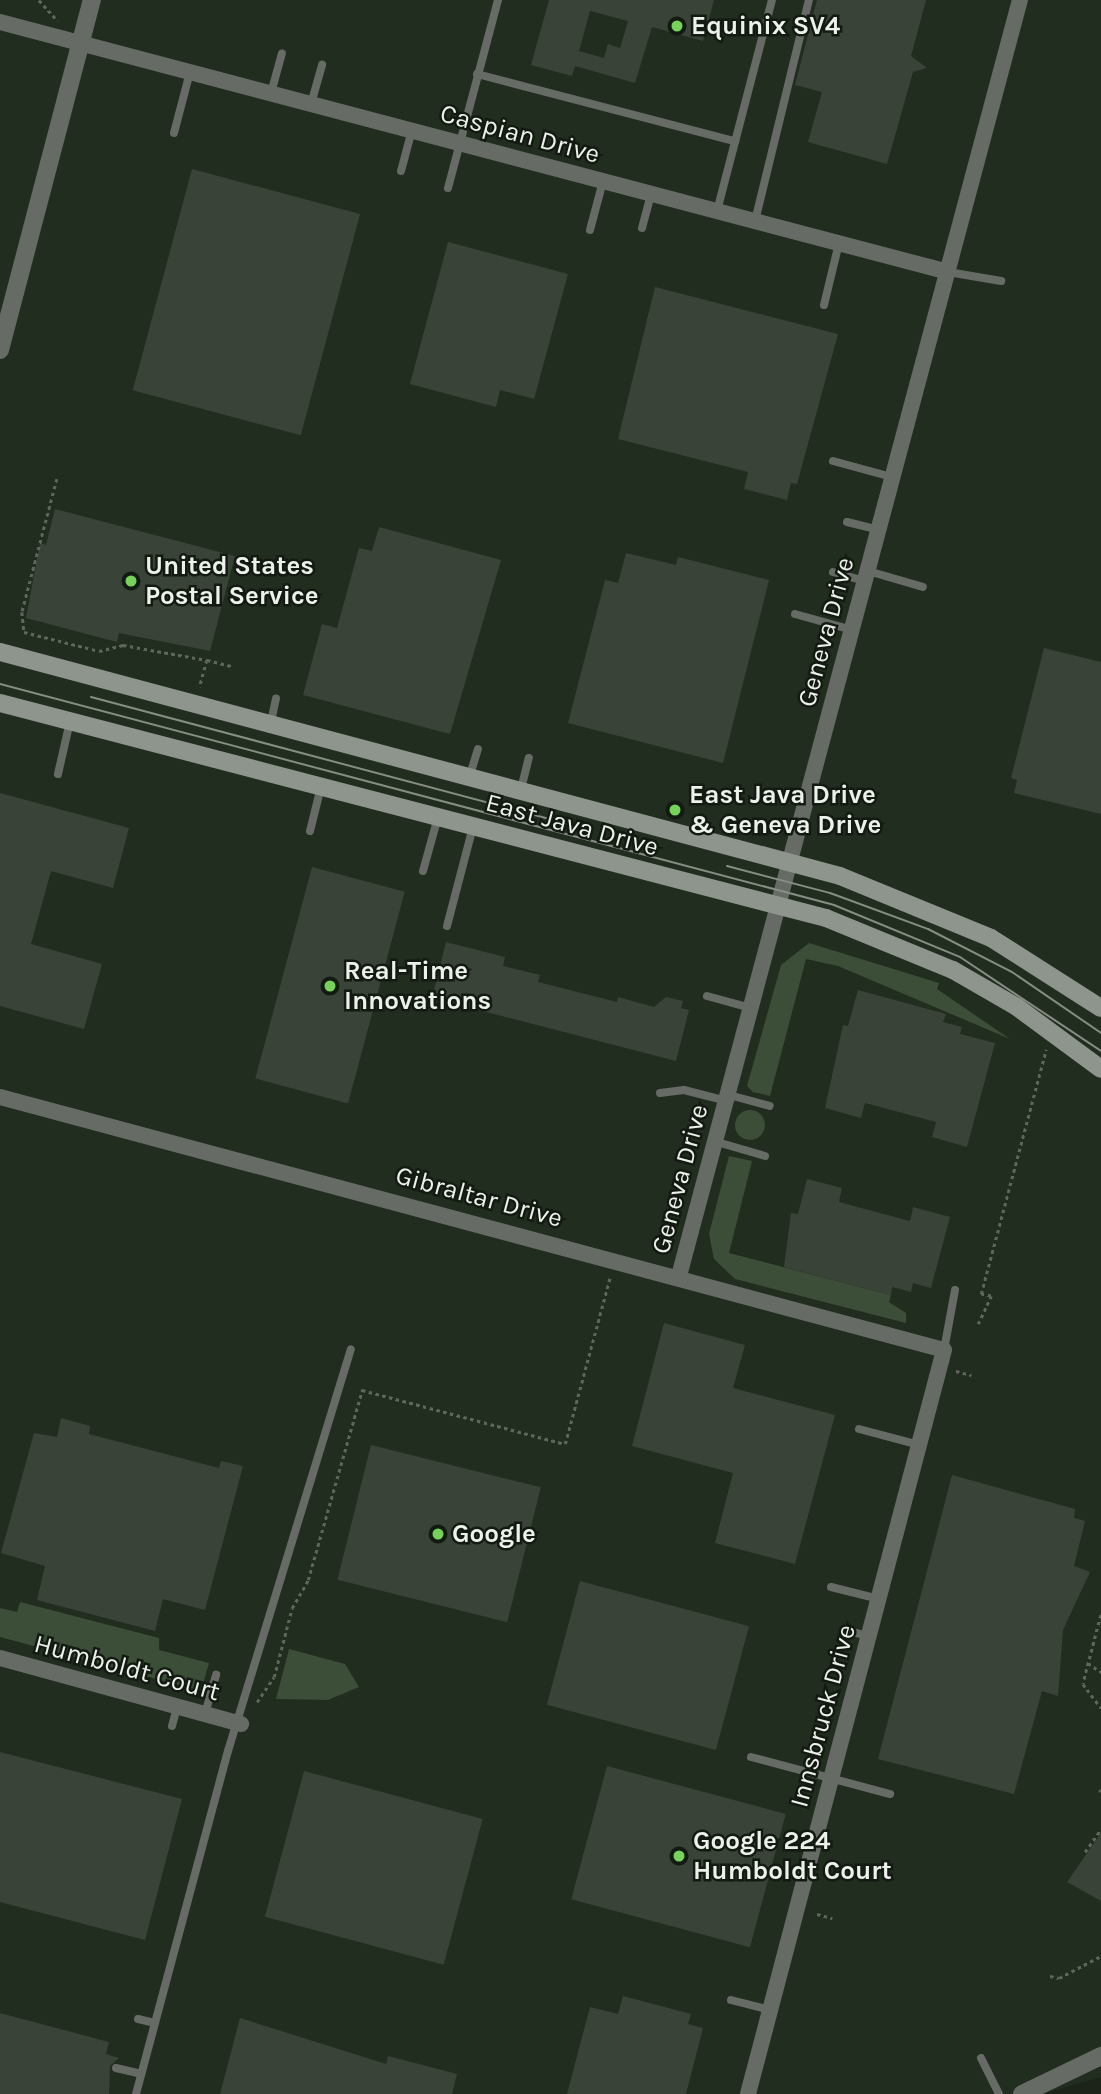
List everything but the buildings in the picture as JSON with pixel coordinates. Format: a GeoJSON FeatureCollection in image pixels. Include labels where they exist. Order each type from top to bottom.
{"type":"FeatureCollection","features":[{"type":"Feature","properties":{"kind":"main road","name":"East Java Drive"},"geometry":{"type":"LineString","coordinates":[[0,652],[790,861],[918,903],[990,938],[1101,1008]]}},
{"type":"Feature","properties":{"kind":"main road","name":"East Java Drive"},"geometry":{"type":"LineString","coordinates":[[0,703],[827,918],[954,970],[1025,1012],[1101,1069]]}},
{"type":"Feature","properties":{"kind":"street"},"geometry":{"type":"LineString","coordinates":[[0,350],[7,298],[92,0]]}},
{"type":"Feature","properties":{"kind":"street","name":"Geneva Drive"},"geometry":{"type":"LineString","coordinates":[[679,1276],[717,1142],[1020,0]]}},
{"type":"Feature","properties":{"kind":"street","name":"Caspian Drive"},"geometry":{"type":"LineString","coordinates":[[0,22],[948,272]]}},
{"type":"Feature","properties":{"kind":"street","name":"Gibraltar Drive"},"geometry":{"type":"LineString","coordinates":[[0,1097],[679,1276],[944,1350]]}},
{"type":"Feature","properties":{"kind":"street","name":"Innsbruck Drive"},"geometry":{"type":"LineString","coordinates":[[748,2094],[944,1350]]}},
{"type":"Feature","properties":{"kind":"street","name":"Humboldt Court"},"geometry":{"type":"LineString","coordinates":[[0,1658],[241,1724]]}},
{"type":"Feature","properties":{"kind":"street"},"geometry":{"type":"LineString","coordinates":[[1022,2094],[1101,2056]]}},
{"type":"Feature","properties":{"kind":"lane"},"geometry":{"type":"LineString","coordinates":[[448,187],[498,0]]}},
{"type":"Feature","properties":{"kind":"lane"},"geometry":{"type":"LineString","coordinates":[[717,211],[772,0]]}},
{"type":"Feature","properties":{"kind":"lane"},"geometry":{"type":"LineString","coordinates":[[755,220],[809,0]]}},
{"type":"Feature","properties":{"kind":"lane"},"geometry":{"type":"LineString","coordinates":[[271,93],[282,53]]}},
{"type":"Feature","properties":{"kind":"lane"},"geometry":{"type":"LineString","coordinates":[[311,104],[322,65]]}},
{"type":"Feature","properties":{"kind":"lane"},"geometry":{"type":"LineString","coordinates":[[174,133],[190,72]]}},
{"type":"Feature","properties":{"kind":"lane"},"geometry":{"type":"LineString","coordinates":[[477,74],[735,141]]}},
{"type":"Feature","properties":{"kind":"lane"},"geometry":{"type":"LineString","coordinates":[[401,171],[412,130]]}},
{"type":"Feature","properties":{"kind":"lane"},"geometry":{"type":"LineString","coordinates":[[590,230],[604,181]]}},
{"type":"Feature","properties":{"kind":"lane"},"geometry":{"type":"LineString","coordinates":[[642,228],[651,193]]}},
{"type":"Feature","properties":{"kind":"lane"},"geometry":{"type":"LineString","coordinates":[[824,305],[839,243]]}},
{"type":"Feature","properties":{"kind":"lane"},"geometry":{"type":"LineString","coordinates":[[948,272],[1001,281]]}},
{"type":"Feature","properties":{"kind":"lane"},"geometry":{"type":"LineString","coordinates":[[833,461],[892,477]]}},
{"type":"Feature","properties":{"kind":"lane"},"geometry":{"type":"LineString","coordinates":[[847,522],[878,530]]}},
{"type":"Feature","properties":{"kind":"lane"},"geometry":{"type":"LineString","coordinates":[[832,572],[923,587]]}},
{"type":"Feature","properties":{"kind":"lane"},"geometry":{"type":"LineString","coordinates":[[795,614],[852,630]]}},
{"type":"Feature","properties":{"kind":"lane"},"geometry":{"type":"LineString","coordinates":[[271,722],[276,699]]}},
{"type":"Feature","properties":{"kind":"lane"},"geometry":{"type":"LineString","coordinates":[[58,774],[70,721]]}},
{"type":"Feature","properties":{"kind":"lane"},"geometry":{"type":"LineString","coordinates":[[470,775],[478,749]]}},
{"type":"Feature","properties":{"kind":"lane"},"geometry":{"type":"LineString","coordinates":[[521,789],[529,758]]}},
{"type":"Feature","properties":{"kind":"lane"},"geometry":{"type":"LineString","coordinates":[[310,831],[321,787]]}},
{"type":"Feature","properties":{"kind":"lane"},"geometry":{"type":"LineString","coordinates":[[423,871],[438,817]]}},
{"type":"Feature","properties":{"kind":"lane"},"geometry":{"type":"LineString","coordinates":[[447,926],[473,827]]}},
{"type":"Feature","properties":{"kind":"lane"},"geometry":{"type":"LineString","coordinates":[[707,996],[751,1008]]}},
{"type":"Feature","properties":{"kind":"lane"},"geometry":{"type":"LineString","coordinates":[[660,1093],[684,1090],[770,1106]]}},
{"type":"Feature","properties":{"kind":"lane"},"geometry":{"type":"LineString","coordinates":[[717,1142],[765,1156]]}},
{"type":"Feature","properties":{"kind":"lane"},"geometry":{"type":"LineString","coordinates":[[944,1350],[955,1290]]}},
{"type":"Feature","properties":{"kind":"lane"},"geometry":{"type":"LineString","coordinates":[[136,2094],[228,1751],[241,1724],[307,1479],[327,1436],[351,1349]]}},
{"type":"Feature","properties":{"kind":"lane"},"geometry":{"type":"LineString","coordinates":[[859,1429],[919,1445]]}},
{"type":"Feature","properties":{"kind":"lane"},"geometry":{"type":"LineString","coordinates":[[831,1587],[879,1599]]}},
{"type":"Feature","properties":{"kind":"lane"},"geometry":{"type":"LineString","coordinates":[[846,1630],[870,1637]]}},
{"type":"Feature","properties":{"kind":"lane"},"geometry":{"type":"LineString","coordinates":[[205,1714],[216,1675]]}},
{"type":"Feature","properties":{"kind":"lane"},"geometry":{"type":"LineString","coordinates":[[172,1726],[177,1707]]}},
{"type":"Feature","properties":{"kind":"lane"},"geometry":{"type":"LineString","coordinates":[[751,1757],[890,1794]]}},
{"type":"Feature","properties":{"kind":"lane"},"geometry":{"type":"LineString","coordinates":[[732,2000],[770,2010]]}},
{"type":"Feature","properties":{"kind":"lane"},"geometry":{"type":"LineString","coordinates":[[138,2019],[155,2023]]}},
{"type":"Feature","properties":{"kind":"lane"},"geometry":{"type":"LineString","coordinates":[[981,2058],[999,2094]]}},
{"type":"Feature","properties":{"kind":"lane"},"geometry":{"type":"LineString","coordinates":[[116,2068],[142,2074]]}},
{"type":"Feature","properties":{"kind":"path"},"geometry":{"type":"LineString","coordinates":[[57,479],[22,612],[24,632],[93,651],[123,645],[231,666]]}},
{"type":"Feature","properties":{"kind":"path"},"geometry":{"type":"LineString","coordinates":[[200,689],[207,660]]}},
{"type":"Feature","properties":{"kind":"path"},"geometry":{"type":"LineString","coordinates":[[978,1324],[991,1296],[981,1294],[1047,1046]]}},
{"type":"Feature","properties":{"kind":"path"},"geometry":{"type":"LineString","coordinates":[[241,1724],[274,1677],[362,1390],[565,1444],[610,1277]]}},
{"type":"Feature","properties":{"kind":"path"},"geometry":{"type":"LineString","coordinates":[[1101,1615],[1083,1691],[1101,1708]]}},
{"type":"Feature","properties":{"kind":"path"},"geometry":{"type":"LineString","coordinates":[[1088,1662],[1101,1672]]}},
{"type":"Feature","properties":{"kind":"path"},"geometry":{"type":"LineString","coordinates":[[1085,1852],[1101,1829]]}},
{"type":"Feature","properties":{"kind":"path"},"geometry":{"type":"LineString","coordinates":[[817,1914],[832,1918]]}},
{"type":"Feature","properties":{"kind":"path"},"geometry":{"type":"LineString","coordinates":[[1050,1976],[1059,1978],[1101,1956]]}},
{"type":"Feature","properties":{"kind":"shaded area"},"geometry":{"type":"Polygon","coordinates":[[[0,0],[1101,0],[1101,2077],[1043,2094],[0,2094],[0,0]]]}},
{"type":"Feature","properties":{"kind":"shaded area"},"geometry":{"type":"Polygon","coordinates":[[[809,943],[939,983],[937,989],[1010,1039],[838,966],[806,959],[770,1096],[753,1092],[747,1086],[781,965],[809,943]]]}},
{"type":"Feature","properties":{"kind":"shaded area"},"geometry":{"type":"Polygon","coordinates":[[[750,1110],[761,1114],[765,1125],[761,1136],[750,1140],[739,1136],[735,1125],[739,1114],[750,1110]]]}},
{"type":"Feature","properties":{"kind":"shaded area"},"geometry":{"type":"Polygon","coordinates":[[[729,1156],[752,1161],[729,1253],[891,1295],[889,1302],[906,1313],[906,1323],[735,1279],[714,1259],[709,1234],[729,1156]]]}},
{"type":"Feature","properties":{"kind":"shaded area"},"geometry":{"type":"Polygon","coordinates":[[[20,1602],[159,1638],[159,1650],[209,1663],[201,1691],[0,1637],[0,1608],[17,1612],[20,1602]]]}},
{"type":"Feature","properties":{"kind":"shaded area"},"geometry":{"type":"Polygon","coordinates":[[[289,1649],[345,1664],[359,1687],[328,1700],[276,1699],[289,1649]]]}},
{"type":"Feature","properties":{"kind":"tram line"},"geometry":{"type":"LineString","coordinates":[[0,684],[834,905],[960,957],[1101,1051]]}},
{"type":"Feature","properties":{"kind":"tram line"},"geometry":{"type":"LineString","coordinates":[[91,697],[568,824]]}},
{"type":"Feature","properties":{"kind":"tram line"},"geometry":{"type":"LineString","coordinates":[[727,866],[830,893],[928,929],[1012,972],[1101,1033]]}},
{"type":"Feature","properties":{"kind":"place","name":"Equinix SV4"},"geometry":{"type":"Point","coordinates":[677,26]}},
{"type":"Feature","properties":{"kind":"place","name":"United States Postal Service"},"geometry":{"type":"Point","coordinates":[131,581]}},
{"type":"Feature","properties":{"kind":"place","name":"East Java Drive & Geneva Drive"},"geometry":{"type":"Point","coordinates":[675,810]}},
{"type":"Feature","properties":{"kind":"place","name":"Real-Time Innovations"},"geometry":{"type":"Point","coordinates":[330,986]}},
{"type":"Feature","properties":{"kind":"place","name":"Google"},"geometry":{"type":"Point","coordinates":[438,1534]}},
{"type":"Feature","properties":{"kind":"place","name":"Google 224 Humboldt Court"},"geometry":{"type":"Point","coordinates":[679,1856]}}]}
